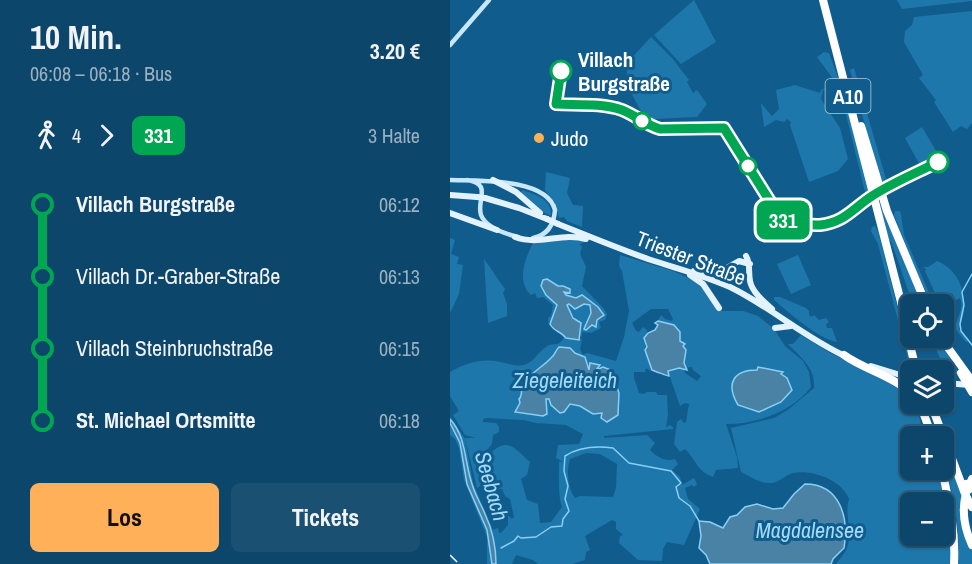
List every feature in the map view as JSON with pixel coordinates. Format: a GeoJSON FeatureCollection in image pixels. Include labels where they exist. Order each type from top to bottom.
{"type":"FeatureCollection","features":[{"type":"Feature","properties":{"kind":"highway","name":"A10"},"geometry":{"type":"LineString","coordinates":[[823,0],[877,193],[922,294]]}},
{"type":"Feature","properties":{"kind":"highway","name":"A10"},"geometry":{"type":"LineString","coordinates":[[827,0],[864,137],[900,294]]}},
{"type":"Feature","properties":{"kind":"highway"},"geometry":{"type":"LineString","coordinates":[[948,348],[972,383]]}},
{"type":"Feature","properties":{"kind":"highway"},"geometry":{"type":"LineString","coordinates":[[844,355],[855,363],[900,384]]}},
{"type":"Feature","properties":{"kind":"highway"},"geometry":{"type":"LineString","coordinates":[[964,373],[972,392]]}},
{"type":"Feature","properties":{"kind":"highway"},"geometry":{"type":"LineString","coordinates":[[954,468],[968,489],[972,507]]}},
{"type":"Feature","properties":{"kind":"highway"},"geometry":{"type":"LineString","coordinates":[[944,480],[956,543],[954,564]]}},
{"type":"Feature","properties":{"kind":"highway"},"geometry":{"type":"LineString","coordinates":[[968,489],[963,511],[965,527],[972,545]]}},
{"type":"Feature","properties":{"kind":"main road"},"geometry":{"type":"LineString","coordinates":[[450,45],[489,0]]}},
{"type":"Feature","properties":{"kind":"main road"},"geometry":{"type":"LineString","coordinates":[[483,179],[480,185],[481,214],[484,220],[497,230]]}},
{"type":"Feature","properties":{"kind":"main road"},"geometry":{"type":"LineString","coordinates":[[450,180],[493,180],[530,189],[546,196],[554,204],[555,216],[545,234],[535,238],[515,237]]}},
{"type":"Feature","properties":{"kind":"main road"},"geometry":{"type":"LineString","coordinates":[[467,180],[480,185]]}},
{"type":"Feature","properties":{"kind":"main road"},"geometry":{"type":"LineString","coordinates":[[493,180],[516,192],[544,218]]}},
{"type":"Feature","properties":{"kind":"main road","name":"Triester Straße"},"geometry":{"type":"LineString","coordinates":[[450,195],[485,198],[727,286],[791,326],[844,355],[900,375]]}},
{"type":"Feature","properties":{"kind":"main road"},"geometry":{"type":"LineString","coordinates":[[450,213],[515,237],[536,241],[576,237],[604,242]]}},
{"type":"Feature","properties":{"kind":"main road"},"geometry":{"type":"LineString","coordinates":[[719,308],[703,284],[688,274],[688,271],[723,270],[746,254],[750,264],[752,287],[774,310],[775,315]]}},
{"type":"Feature","properties":{"kind":"main road"},"geometry":{"type":"LineString","coordinates":[[739,261],[750,264]]}},
{"type":"Feature","properties":{"kind":"main road"},"geometry":{"type":"LineString","coordinates":[[780,329],[791,326]]}},
{"type":"Feature","properties":{"kind":"main road"},"geometry":{"type":"LineString","coordinates":[[954,383],[972,383]]}},
{"type":"Feature","properties":{"kind":"shaded area"},"geometry":{"type":"Polygon","coordinates":[[[694,0],[716,42],[681,64],[654,35],[694,0]]]}},
{"type":"Feature","properties":{"kind":"shaded area"},"geometry":{"type":"Polygon","coordinates":[[[897,0],[972,0],[972,1],[902,9],[897,0]]]}},
{"type":"Feature","properties":{"kind":"shaded area"},"geometry":{"type":"Polygon","coordinates":[[[972,11],[972,123],[967,129],[961,126],[953,132],[934,102],[936,100],[919,78],[923,75],[904,42],[905,31],[912,25],[914,17],[972,11]]]}},
{"type":"Feature","properties":{"kind":"shaded area"},"geometry":{"type":"Polygon","coordinates":[[[651,37],[672,58],[689,80],[687,82],[693,93],[697,90],[707,104],[697,117],[654,119],[641,111],[630,91],[632,91],[627,63],[651,37]]]}},
{"type":"Feature","properties":{"kind":"shaded area"},"geometry":{"type":"Polygon","coordinates":[[[824,52],[829,53],[848,105],[870,195],[866,196],[841,94],[835,84],[823,90],[821,99],[840,128],[848,159],[838,171],[809,182],[790,125],[791,122],[787,119],[784,122],[776,120],[764,127],[761,103],[772,116],[779,109],[776,90],[795,85],[820,93],[821,90],[836,83],[817,57],[824,52]]]}},
{"type":"Feature","properties":{"kind":"shaded area"},"geometry":{"type":"Polygon","coordinates":[[[854,68],[886,179],[887,185],[882,188],[850,70],[854,68]]]}},
{"type":"Feature","properties":{"kind":"shaded area"},"geometry":{"type":"Polygon","coordinates":[[[922,127],[938,154],[921,167],[905,138],[922,127]]]}},
{"type":"Feature","properties":{"kind":"shaded area"},"geometry":{"type":"Polygon","coordinates":[[[546,172],[570,178],[567,193],[573,205],[583,206],[582,227],[567,221],[564,217],[559,218],[555,203],[545,190],[546,172]]]}},
{"type":"Feature","properties":{"kind":"shaded area"},"geometry":{"type":"Polygon","coordinates":[[[522,190],[546,202],[551,210],[551,216],[539,210],[521,193],[522,190]]]}},
{"type":"Feature","properties":{"kind":"shaded area"},"geometry":{"type":"Polygon","coordinates":[[[877,196],[919,294],[910,294],[891,241],[889,242],[904,294],[902,294],[877,196]]]}},
{"type":"Feature","properties":{"kind":"shaded area"},"geometry":{"type":"Polygon","coordinates":[[[895,211],[900,211],[904,235],[930,294],[927,294],[919,278],[894,215],[895,211]]]}},
{"type":"Feature","properties":{"kind":"shaded area"},"geometry":{"type":"Polygon","coordinates":[[[875,226],[878,231],[900,317],[900,328],[878,244],[871,231],[875,226]]]}},
{"type":"Feature","properties":{"kind":"shaded area"},"geometry":{"type":"Polygon","coordinates":[[[450,238],[455,240],[451,254],[459,257],[457,264],[463,265],[459,294],[450,313],[450,238]]]}},
{"type":"Feature","properties":{"kind":"shaded area"},"geometry":{"type":"Polygon","coordinates":[[[559,239],[585,241],[579,245],[582,246],[580,254],[586,267],[582,286],[607,314],[605,320],[599,322],[601,328],[591,333],[582,332],[582,337],[579,336],[580,327],[567,305],[590,305],[591,313],[584,329],[592,325],[596,327],[597,320],[604,315],[596,305],[587,300],[564,294],[564,291],[570,289],[560,285],[541,286],[546,295],[557,305],[556,313],[549,325],[548,318],[551,316],[553,305],[543,297],[537,298],[535,293],[531,295],[524,283],[523,270],[533,243],[559,239]]]}},
{"type":"Feature","properties":{"kind":"shaded area"},"geometry":{"type":"Polygon","coordinates":[[[620,255],[673,271],[699,283],[717,308],[723,311],[743,311],[758,316],[774,329],[785,346],[803,361],[809,372],[811,387],[794,403],[773,415],[750,422],[726,424],[737,457],[738,468],[716,470],[713,477],[708,475],[685,449],[680,452],[674,444],[677,422],[681,419],[684,423],[686,422],[689,404],[685,403],[680,406],[668,371],[684,369],[685,373],[697,381],[701,376],[692,367],[684,368],[685,348],[675,327],[658,321],[661,315],[672,321],[668,309],[651,309],[632,323],[636,331],[639,332],[643,327],[647,330],[645,345],[652,370],[646,368],[645,372],[634,372],[634,378],[639,393],[656,392],[658,395],[667,395],[666,427],[670,425],[673,429],[604,436],[604,438],[647,435],[655,443],[650,450],[652,453],[665,459],[675,459],[678,464],[672,470],[680,477],[682,485],[694,478],[697,484],[694,487],[692,485],[685,488],[688,499],[700,509],[684,545],[667,542],[663,549],[662,561],[638,560],[619,543],[620,536],[623,535],[616,529],[616,522],[612,520],[585,536],[590,550],[586,552],[585,560],[572,564],[538,564],[533,560],[516,555],[512,564],[496,564],[487,517],[471,484],[464,444],[450,416],[465,439],[473,483],[493,530],[498,528],[499,533],[508,525],[508,515],[512,519],[514,517],[510,499],[505,496],[502,489],[483,488],[482,485],[477,488],[465,438],[476,438],[465,435],[453,415],[459,411],[450,396],[450,372],[480,361],[524,365],[549,345],[560,343],[564,337],[582,339],[580,349],[583,355],[587,353],[616,361],[629,311],[622,271],[619,266],[620,255]],[[556,349],[551,360],[540,367],[522,385],[520,403],[515,412],[547,414],[546,399],[549,399],[554,408],[563,413],[570,404],[580,406],[593,414],[602,413],[609,421],[618,412],[617,387],[611,370],[603,368],[595,370],[597,365],[589,364],[591,366],[589,370],[585,357],[572,350],[556,349]],[[774,370],[751,371],[737,376],[733,383],[732,394],[738,405],[759,412],[779,403],[787,396],[791,387],[785,377],[774,370]],[[483,419],[483,422],[496,423],[499,427],[499,432],[493,435],[492,444],[486,451],[491,453],[507,445],[516,449],[530,462],[527,475],[521,479],[527,500],[538,504],[540,523],[551,522],[562,507],[559,491],[559,462],[563,462],[556,458],[558,445],[579,444],[583,434],[566,425],[524,420],[483,419]],[[586,453],[570,459],[568,479],[575,498],[580,496],[613,497],[616,488],[617,464],[600,454],[586,453]]]}},
{"type":"Feature","properties":{"kind":"shaded area"},"geometry":{"type":"Polygon","coordinates":[[[798,255],[811,285],[791,294],[777,264],[798,255]]]}},
{"type":"Feature","properties":{"kind":"shaded area"},"geometry":{"type":"Polygon","coordinates":[[[484,259],[505,289],[503,293],[507,304],[507,316],[488,323],[484,259]]]}},
{"type":"Feature","properties":{"kind":"shaded area"},"geometry":{"type":"Polygon","coordinates":[[[937,261],[949,268],[957,278],[964,297],[963,317],[959,329],[969,341],[966,342],[956,329],[961,307],[960,298],[956,300],[952,293],[935,294],[926,269],[923,267],[928,267],[937,261]]]}},
{"type":"Feature","properties":{"kind":"shaded area"},"geometry":{"type":"Polygon","coordinates":[[[774,297],[780,297],[806,308],[811,317],[814,315],[819,320],[826,318],[829,322],[826,324],[827,328],[832,328],[837,342],[821,336],[804,325],[774,300],[774,297]]]}},
{"type":"Feature","properties":{"kind":"shaded area"},"geometry":{"type":"Polygon","coordinates":[[[801,335],[830,353],[900,387],[900,414],[918,414],[922,426],[900,426],[900,480],[941,480],[944,492],[900,492],[900,546],[951,546],[951,564],[836,564],[849,542],[847,511],[849,499],[840,486],[817,474],[793,473],[768,483],[741,472],[731,428],[774,418],[814,388],[810,369],[788,344],[793,344],[801,335]]]}},
{"type":"Feature","properties":{"kind":"shaded area"},"geometry":{"type":"Polygon","coordinates":[[[905,348],[908,348],[911,360],[908,360],[905,348]]]}},
{"type":"Feature","properties":{"kind":"shaded area"},"geometry":{"type":"Polygon","coordinates":[[[935,348],[945,348],[951,360],[942,360],[935,348]]]}},
{"type":"Feature","properties":{"kind":"shaded area"},"geometry":{"type":"Polygon","coordinates":[[[450,423],[460,443],[467,484],[485,524],[492,564],[487,564],[487,537],[464,480],[459,448],[455,439],[450,435],[450,423]]]}},
{"type":"Feature","properties":{"kind":"shaded area"},"geometry":{"type":"Polygon","coordinates":[[[954,470],[963,494],[967,540],[972,550],[972,564],[958,564],[957,522],[954,492],[951,492],[949,480],[954,480],[954,470]]]}},
{"type":"Feature","properties":{"kind":"water"},"geometry":{"type":"Polygon","coordinates":[[[547,279],[558,286],[570,289],[570,293],[564,292],[566,295],[576,298],[582,295],[598,307],[604,315],[597,320],[596,327],[592,325],[586,330],[584,329],[591,313],[590,305],[584,304],[575,309],[567,305],[573,318],[581,323],[579,340],[566,338],[550,324],[557,305],[546,295],[541,286],[543,280],[547,279]]]}},
{"type":"Feature","properties":{"kind":"water"},"geometry":{"type":"Polygon","coordinates":[[[658,321],[674,325],[680,332],[680,341],[685,344],[683,346],[686,350],[684,363],[687,370],[679,368],[668,371],[669,376],[652,370],[645,350],[647,347],[644,338],[655,330],[658,325],[655,323],[658,321]]]}},
{"type":"Feature","properties":{"kind":"water","name":"Ziegeleiteich"},"geometry":{"type":"Polygon","coordinates":[[[559,347],[570,348],[585,357],[589,370],[590,363],[600,365],[596,370],[603,367],[611,370],[619,393],[618,415],[607,422],[601,418],[602,413],[593,414],[580,406],[570,404],[564,412],[560,413],[551,405],[549,399],[546,399],[547,414],[543,416],[515,412],[520,403],[521,388],[524,382],[552,357],[559,347]]]}},
{"type":"Feature","properties":{"kind":"water"},"geometry":{"type":"Polygon","coordinates":[[[758,367],[783,372],[781,374],[787,378],[792,390],[781,402],[759,412],[738,405],[732,390],[732,384],[737,375],[757,370],[758,367]]]}},
{"type":"Feature","properties":{"kind":"water","name":"Seebach"},"geometry":{"type":"Polygon","coordinates":[[[450,419],[462,442],[473,488],[490,526],[496,564],[492,564],[487,530],[467,484],[460,443],[450,419]]]}},
{"type":"Feature","properties":{"kind":"water","name":"Magdalensee"},"geometry":{"type":"Polygon","coordinates":[[[805,484],[827,490],[840,505],[845,526],[844,548],[831,564],[710,564],[706,555],[699,548],[701,536],[699,521],[710,522],[723,528],[730,517],[737,515],[745,507],[757,504],[773,509],[783,508],[805,484]]]}},
{"type":"Feature","properties":{"kind":"waterway"},"geometry":{"type":"LineString","coordinates":[[972,274],[962,292],[964,305],[960,324],[961,331],[972,345]]}},
{"type":"Feature","properties":{"kind":"waterway"},"geometry":{"type":"LineString","coordinates":[[501,548],[518,536],[521,538],[536,537],[551,527],[562,526],[563,519],[569,511],[565,499],[568,486],[564,471],[565,456],[588,448],[613,448],[629,463],[671,471],[681,483],[676,487],[679,498],[690,506],[699,521]]}},
{"type":"Feature","properties":{"kind":"railway"},"geometry":{"type":"LineString","coordinates":[[450,555],[459,564]]}},
{"type":"Feature","properties":{"kind":"bus line","name":"331"},"geometry":{"type":"LineString","coordinates":[[561,71],[556,104],[616,108],[660,129],[724,128],[771,203],[774,218],[806,225],[821,225],[838,221],[848,216],[870,197],[938,162]]}},
{"type":"Feature","properties":{"kind":"place","name":"Villach Burgstraße"},"geometry":{"type":"Point","coordinates":[561,71]}},
{"type":"Feature","properties":{"kind":"place","name":"Judo"},"geometry":{"type":"Point","coordinates":[539,138]}}]}
